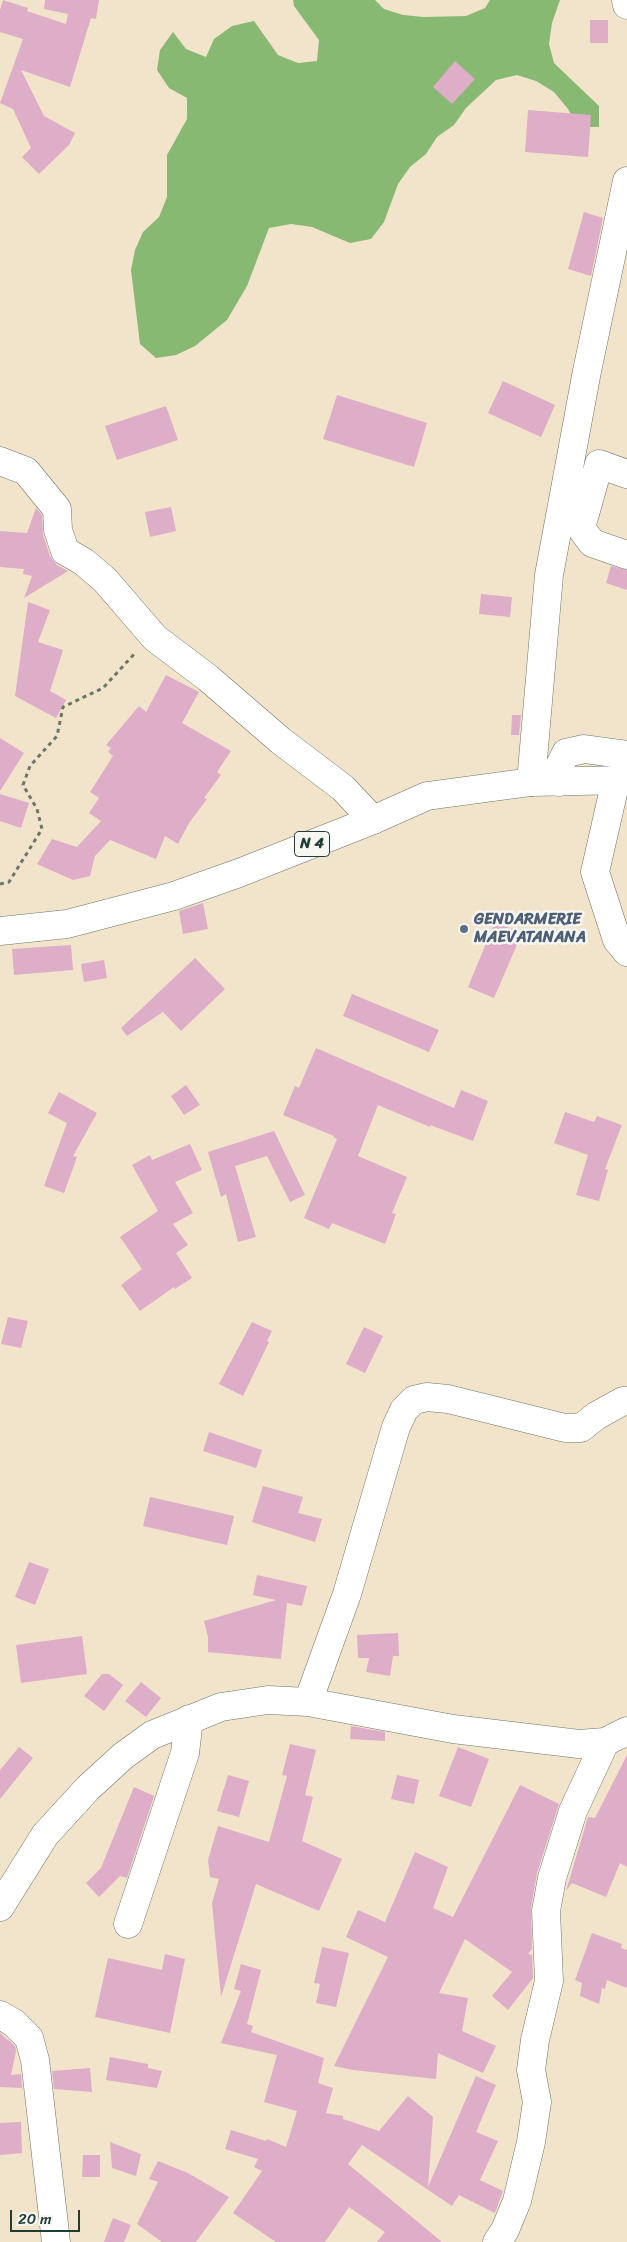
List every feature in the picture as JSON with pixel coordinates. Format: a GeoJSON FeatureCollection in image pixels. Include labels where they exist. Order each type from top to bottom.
{"type":"FeatureCollection","features":[{"type":"Feature","properties":{"kind":"street"},"geometry":{"type":"LineString","coordinates":[[626,0],[627,5]]}},
{"type":"Feature","properties":{"kind":"street"},"geometry":{"type":"LineString","coordinates":[[530,782],[549,575],[587,371],[627,181]]}},
{"type":"Feature","properties":{"kind":"street"},"geometry":{"type":"LineString","coordinates":[[0,461],[26,472],[41,487],[57,509],[58,530],[65,551],[84,562],[106,580],[155,638],[208,678],[281,741],[343,788],[373,820]]}},
{"type":"Feature","properties":{"kind":"street"},"geometry":{"type":"LineString","coordinates":[[627,474],[599,464],[581,528],[592,543],[627,555]]}},
{"type":"Feature","properties":{"kind":"street"},"geometry":{"type":"LineString","coordinates":[[558,782],[559,767],[566,753],[584,749],[627,755]]}},
{"type":"Feature","properties":{"kind":"street"},"geometry":{"type":"LineString","coordinates":[[622,780],[595,872],[617,940],[627,952]]}},
{"type":"Feature","properties":{"kind":"street","name":"N 4"},"geometry":{"type":"LineString","coordinates":[[0,931],[67,924],[174,896],[239,873],[373,820],[427,796],[530,782],[622,780]]}},
{"type":"Feature","properties":{"kind":"street"},"geometry":{"type":"LineString","coordinates":[[308,1702],[346,1594],[396,1427],[404,1410],[414,1400],[427,1397],[448,1399],[565,1428],[581,1428],[596,1416],[623,1401],[627,1402]]}},
{"type":"Feature","properties":{"kind":"street"},"geometry":{"type":"LineString","coordinates":[[0,1908],[45,1835],[88,1788],[123,1756],[152,1735],[221,1707],[268,1700],[308,1702],[453,1728],[579,1744],[616,1736]]}},
{"type":"Feature","properties":{"kind":"street"},"geometry":{"type":"LineString","coordinates":[[128,1924],[185,1753],[189,1719]]}},
{"type":"Feature","properties":{"kind":"street"},"geometry":{"type":"LineString","coordinates":[[497,2242],[505,2230],[517,2201],[532,2142],[537,2102],[531,2070],[535,2040],[549,1981],[546,1911],[552,1878],[572,1811],[616,1736]]}},
{"type":"Feature","properties":{"kind":"street"},"geometry":{"type":"LineString","coordinates":[[0,2015],[14,2023],[29,2038],[34,2060],[56,2242]]}},
{"type":"Feature","properties":{"kind":"path"},"geometry":{"type":"LineString","coordinates":[[0,884],[9,882],[42,828],[37,809],[23,785],[30,766],[57,736],[63,707],[103,688],[134,652],[149,646],[155,638]]}},
{"type":"Feature","properties":{"kind":"green space"},"geometry":{"type":"Polygon","coordinates":[[[293,0],[375,0],[384,9],[403,15],[424,17],[466,16],[485,8],[490,0],[560,0],[552,23],[549,44],[554,63],[599,106],[599,127],[578,127],[568,109],[554,92],[536,81],[517,75],[496,80],[466,108],[454,125],[437,137],[426,154],[410,167],[398,184],[384,222],[371,239],[350,243],[312,227],[291,224],[269,228],[247,286],[227,320],[195,346],[176,355],[156,358],[140,344],[131,270],[135,250],[143,232],[159,217],[167,197],[167,155],[187,119],[187,98],[169,88],[157,70],[160,50],[173,32],[186,49],[206,57],[214,39],[232,26],[254,21],[278,55],[298,63],[317,61],[319,40],[294,6],[293,0]]]}},
{"type":"Feature","properties":{"kind":"building"},"geometry":{"type":"Polygon","coordinates":[[[3,0],[28,8],[27,11],[66,24],[68,14],[44,9],[45,0],[99,0],[96,19],[91,18],[70,87],[21,70],[44,116],[75,133],[69,145],[39,174],[22,157],[31,148],[13,109],[0,103],[23,39],[0,32],[0,10],[3,0]]]}},
{"type":"Feature","properties":{"kind":"building"},"geometry":{"type":"Polygon","coordinates":[[[590,20],[608,20],[608,43],[590,43],[590,20]]]}},
{"type":"Feature","properties":{"kind":"building"},"geometry":{"type":"Polygon","coordinates":[[[455,61],[475,79],[452,104],[433,87],[455,61]]]}},
{"type":"Feature","properties":{"kind":"building"},"geometry":{"type":"Polygon","coordinates":[[[528,110],[591,115],[588,157],[525,152],[528,110]]]}},
{"type":"Feature","properties":{"kind":"building"},"geometry":{"type":"Polygon","coordinates":[[[584,212],[603,218],[591,276],[568,269],[584,212]]]}},
{"type":"Feature","properties":{"kind":"building"},"geometry":{"type":"Polygon","coordinates":[[[503,381],[555,405],[541,437],[488,413],[503,381]]]}},
{"type":"Feature","properties":{"kind":"building"},"geometry":{"type":"Polygon","coordinates":[[[337,395],[427,423],[414,467],[323,439],[337,395]]]}},
{"type":"Feature","properties":{"kind":"building"},"geometry":{"type":"Polygon","coordinates":[[[166,406],[178,440],[117,460],[105,426],[166,406]]]}},
{"type":"Feature","properties":{"kind":"building"},"geometry":{"type":"Polygon","coordinates":[[[171,507],[176,531],[150,537],[145,512],[171,507]]]}},
{"type":"Feature","properties":{"kind":"building"},"geometry":{"type":"Polygon","coordinates":[[[36,508],[42,515],[43,535],[50,556],[57,565],[68,571],[24,598],[32,576],[23,574],[24,569],[0,567],[0,531],[27,533],[36,508]]]}},
{"type":"Feature","properties":{"kind":"building"},"geometry":{"type":"Polygon","coordinates":[[[611,566],[627,570],[627,590],[606,583],[611,566]]]}},
{"type":"Feature","properties":{"kind":"building"},"geometry":{"type":"Polygon","coordinates":[[[481,594],[512,597],[510,617],[479,614],[481,594]]]}},
{"type":"Feature","properties":{"kind":"building"},"geometry":{"type":"Polygon","coordinates":[[[28,602],[50,610],[38,642],[63,650],[50,691],[66,700],[56,718],[15,696],[28,602]]]}},
{"type":"Feature","properties":{"kind":"building"},"geometry":{"type":"Polygon","coordinates":[[[166,675],[199,692],[182,723],[231,751],[217,772],[221,775],[204,798],[207,799],[189,823],[178,844],[165,836],[156,859],[110,840],[95,856],[90,876],[73,880],[37,864],[52,839],[77,847],[101,821],[89,813],[99,798],[90,792],[113,756],[108,752],[111,748],[106,745],[139,706],[146,712],[166,675]]]}},
{"type":"Feature","properties":{"kind":"building"},"geometry":{"type":"Polygon","coordinates":[[[512,715],[521,715],[519,735],[511,735],[512,715]]]}},
{"type":"Feature","properties":{"kind":"building"},"geometry":{"type":"Polygon","coordinates":[[[0,738],[24,753],[0,791],[0,738]]]}},
{"type":"Feature","properties":{"kind":"building"},"geometry":{"type":"Polygon","coordinates":[[[0,794],[29,803],[21,828],[0,821],[0,794]]]}},
{"type":"Feature","properties":{"kind":"building"},"geometry":{"type":"Polygon","coordinates":[[[203,903],[208,929],[183,934],[179,911],[203,903]]]}},
{"type":"Feature","properties":{"kind":"building"},"geometry":{"type":"Polygon","coordinates":[[[495,922],[522,933],[494,998],[468,987],[495,922]]]}},
{"type":"Feature","properties":{"kind":"building"},"geometry":{"type":"Polygon","coordinates":[[[71,945],[73,970],[14,975],[12,949],[71,945]]]}},
{"type":"Feature","properties":{"kind":"building"},"geometry":{"type":"Polygon","coordinates":[[[195,958],[225,989],[181,1031],[163,1012],[127,1036],[121,1028],[195,958]]]}},
{"type":"Feature","properties":{"kind":"building"},"geometry":{"type":"Polygon","coordinates":[[[104,960],[107,978],[84,982],[81,964],[104,960]]]}},
{"type":"Feature","properties":{"kind":"building"},"geometry":{"type":"Polygon","coordinates":[[[352,994],[439,1030],[429,1052],[343,1016],[352,994]]]}},
{"type":"Feature","properties":{"kind":"building"},"geometry":{"type":"Polygon","coordinates":[[[316,1048],[454,1108],[461,1090],[488,1101],[473,1141],[430,1125],[430,1127],[378,1105],[358,1156],[407,1177],[392,1213],[396,1214],[385,1244],[332,1223],[329,1229],[304,1218],[337,1139],[334,1136],[283,1115],[295,1086],[299,1088],[316,1048]]]}},
{"type":"Feature","properties":{"kind":"building"},"geometry":{"type":"Polygon","coordinates":[[[186,1085],[200,1105],[184,1115],[171,1096],[186,1085]]]}},
{"type":"Feature","properties":{"kind":"building"},"geometry":{"type":"Polygon","coordinates":[[[59,1092],[97,1113],[73,1156],[77,1157],[64,1193],[44,1186],[67,1123],[48,1113],[59,1092]]]}},
{"type":"Feature","properties":{"kind":"building"},"geometry":{"type":"Polygon","coordinates":[[[565,1112],[594,1122],[597,1116],[622,1125],[605,1169],[608,1170],[599,1201],[576,1195],[588,1155],[554,1143],[565,1112]]]}},
{"type":"Feature","properties":{"kind":"building"},"geometry":{"type":"Polygon","coordinates":[[[274,1131],[305,1195],[290,1202],[267,1156],[235,1166],[256,1237],[238,1242],[226,1194],[221,1197],[208,1152],[274,1131]]]}},
{"type":"Feature","properties":{"kind":"building"},"geometry":{"type":"Polygon","coordinates":[[[190,1144],[202,1170],[175,1182],[193,1213],[173,1224],[188,1245],[176,1253],[192,1278],[175,1289],[174,1287],[140,1311],[121,1285],[142,1269],[120,1237],[158,1211],[132,1165],[150,1155],[152,1160],[190,1144]]]}},
{"type":"Feature","properties":{"kind":"building"},"geometry":{"type":"Polygon","coordinates":[[[8,1317],[28,1321],[21,1348],[1,1344],[8,1317]]]}},
{"type":"Feature","properties":{"kind":"building"},"geometry":{"type":"Polygon","coordinates":[[[252,1322],[272,1331],[267,1341],[269,1342],[243,1396],[219,1384],[252,1322]]]}},
{"type":"Feature","properties":{"kind":"building"},"geometry":{"type":"Polygon","coordinates":[[[364,1327],[383,1336],[365,1373],[346,1364],[364,1327]]]}},
{"type":"Feature","properties":{"kind":"building"},"geometry":{"type":"Polygon","coordinates":[[[209,1432],[262,1450],[256,1468],[203,1451],[209,1432]]]}},
{"type":"Feature","properties":{"kind":"building"},"geometry":{"type":"Polygon","coordinates":[[[263,1486],[303,1497],[298,1513],[322,1519],[315,1542],[252,1522],[263,1486]]]}},
{"type":"Feature","properties":{"kind":"building"},"geometry":{"type":"Polygon","coordinates":[[[150,1497],[234,1516],[227,1545],[143,1526],[150,1497]]]}},
{"type":"Feature","properties":{"kind":"building"},"geometry":{"type":"Polygon","coordinates":[[[29,1562],[49,1569],[35,1605],[15,1597],[29,1562]]]}},
{"type":"Feature","properties":{"kind":"building"},"geometry":{"type":"Polygon","coordinates":[[[257,1575],[307,1586],[302,1606],[287,1603],[281,1659],[208,1652],[208,1637],[204,1621],[276,1600],[253,1595],[257,1575]]]}},
{"type":"Feature","properties":{"kind":"building"},"geometry":{"type":"Polygon","coordinates":[[[398,1633],[399,1656],[393,1656],[390,1676],[366,1672],[369,1658],[358,1658],[357,1635],[398,1633]]]}},
{"type":"Feature","properties":{"kind":"building"},"geometry":{"type":"Polygon","coordinates":[[[82,1636],[87,1674],[21,1683],[16,1645],[82,1636]]]}},
{"type":"Feature","properties":{"kind":"building"},"geometry":{"type":"Polygon","coordinates":[[[102,1674],[109,1674],[123,1685],[104,1711],[84,1696],[102,1674]]]}},
{"type":"Feature","properties":{"kind":"building"},"geometry":{"type":"Polygon","coordinates":[[[141,1682],[161,1698],[146,1717],[125,1701],[141,1682]]]}},
{"type":"Feature","properties":{"kind":"building"},"geometry":{"type":"Polygon","coordinates":[[[351,1726],[385,1732],[385,1741],[350,1739],[351,1726]]]}},
{"type":"Feature","properties":{"kind":"building"},"geometry":{"type":"Polygon","coordinates":[[[290,1744],[316,1750],[305,1795],[313,1797],[302,1841],[342,1859],[319,1911],[256,1884],[221,1997],[212,1903],[219,1879],[210,1877],[208,1860],[218,1826],[269,1842],[287,1776],[282,1775],[290,1744]]]}},
{"type":"Feature","properties":{"kind":"building"},"geometry":{"type":"Polygon","coordinates":[[[19,1747],[33,1758],[0,1799],[0,1770],[19,1747]]]}},
{"type":"Feature","properties":{"kind":"building"},"geometry":{"type":"Polygon","coordinates":[[[458,1747],[489,1759],[471,1807],[439,1796],[458,1747]]]}},
{"type":"Feature","properties":{"kind":"building"},"geometry":{"type":"Polygon","coordinates":[[[627,1755],[627,1867],[620,1863],[606,1897],[572,1883],[566,1891],[588,1817],[595,1818],[627,1755]]]}},
{"type":"Feature","properties":{"kind":"building"},"geometry":{"type":"Polygon","coordinates":[[[228,1775],[249,1781],[239,1817],[217,1811],[228,1775]]]}},
{"type":"Feature","properties":{"kind":"building"},"geometry":{"type":"Polygon","coordinates":[[[397,1775],[419,1780],[414,1804],[391,1799],[397,1775]]]}},
{"type":"Feature","properties":{"kind":"building"},"geometry":{"type":"Polygon","coordinates":[[[520,1785],[559,1804],[537,1873],[531,1908],[532,1949],[528,1954],[532,1955],[533,1978],[508,2010],[492,1996],[512,1972],[465,1939],[439,1993],[468,1998],[462,2031],[496,2046],[483,2073],[438,2053],[436,2079],[353,2070],[334,2066],[388,1957],[346,1937],[358,1910],[385,1922],[415,1852],[448,1867],[433,1908],[453,1917],[520,1785]]]}},
{"type":"Feature","properties":{"kind":"building"},"geometry":{"type":"Polygon","coordinates":[[[134,1787],[154,1796],[127,1878],[120,1876],[99,1897],[86,1883],[101,1868],[134,1787]]]}},
{"type":"Feature","properties":{"kind":"building"},"geometry":{"type":"Polygon","coordinates":[[[592,1933],[622,1944],[621,1948],[627,1950],[627,1988],[607,1980],[605,1989],[602,1988],[599,2004],[580,1996],[582,1983],[575,1980],[592,1933]]]}},
{"type":"Feature","properties":{"kind":"building"},"geometry":{"type":"Polygon","coordinates":[[[322,1947],[349,1953],[336,2007],[316,2003],[320,1984],[314,1983],[322,1947]]]}},
{"type":"Feature","properties":{"kind":"building"},"geometry":{"type":"Polygon","coordinates":[[[165,1954],[185,1959],[170,2033],[95,2017],[108,1958],[162,1970],[165,1954]]]}},
{"type":"Feature","properties":{"kind":"building"},"geometry":{"type":"Polygon","coordinates":[[[241,1964],[261,1970],[247,2024],[253,2026],[251,2032],[324,2058],[318,2083],[333,2088],[326,2113],[343,2116],[343,2119],[379,2131],[408,2096],[433,2117],[428,2187],[476,2076],[496,2085],[476,2132],[498,2141],[480,2180],[503,2191],[495,2213],[459,2195],[452,2206],[362,2145],[348,2164],[442,2242],[377,2242],[385,2232],[349,2207],[325,2242],[276,2242],[233,2213],[262,2171],[254,2167],[258,2159],[225,2149],[231,2130],[266,2141],[267,2139],[286,2147],[297,2111],[264,2102],[277,2055],[221,2043],[241,1991],[234,1989],[241,1964]]]}},
{"type":"Feature","properties":{"kind":"building"},"geometry":{"type":"Polygon","coordinates":[[[0,2033],[15,2046],[16,2051],[11,2075],[21,2074],[22,2088],[0,2087],[0,2033]]]}},
{"type":"Feature","properties":{"kind":"building"},"geometry":{"type":"Polygon","coordinates":[[[110,2057],[148,2064],[148,2068],[162,2071],[157,2088],[106,2080],[110,2057]]]}},
{"type":"Feature","properties":{"kind":"building"},"geometry":{"type":"Polygon","coordinates":[[[90,2068],[92,2092],[54,2089],[52,2071],[90,2068]]]}},
{"type":"Feature","properties":{"kind":"building"},"geometry":{"type":"Polygon","coordinates":[[[21,2122],[22,2153],[0,2155],[0,2123],[21,2122]]]}},
{"type":"Feature","properties":{"kind":"building"},"geometry":{"type":"Polygon","coordinates":[[[110,2142],[141,2154],[136,2176],[112,2168],[110,2142]]]}},
{"type":"Feature","properties":{"kind":"building"},"geometry":{"type":"Polygon","coordinates":[[[83,2155],[100,2155],[100,2177],[82,2177],[83,2155]]]}},
{"type":"Feature","properties":{"kind":"building"},"geometry":{"type":"Polygon","coordinates":[[[158,2161],[188,2173],[229,2197],[196,2242],[162,2242],[137,2224],[158,2182],[149,2179],[158,2161]]]}},
{"type":"Feature","properties":{"kind":"building"},"geometry":{"type":"Polygon","coordinates":[[[113,2218],[131,2225],[124,2242],[104,2242],[113,2218]]]}},
{"type":"Feature","properties":{"kind":"place","name":"GENDARMERIE MAEVATANANA"},"geometry":{"type":"Point","coordinates":[464,929]}}]}
